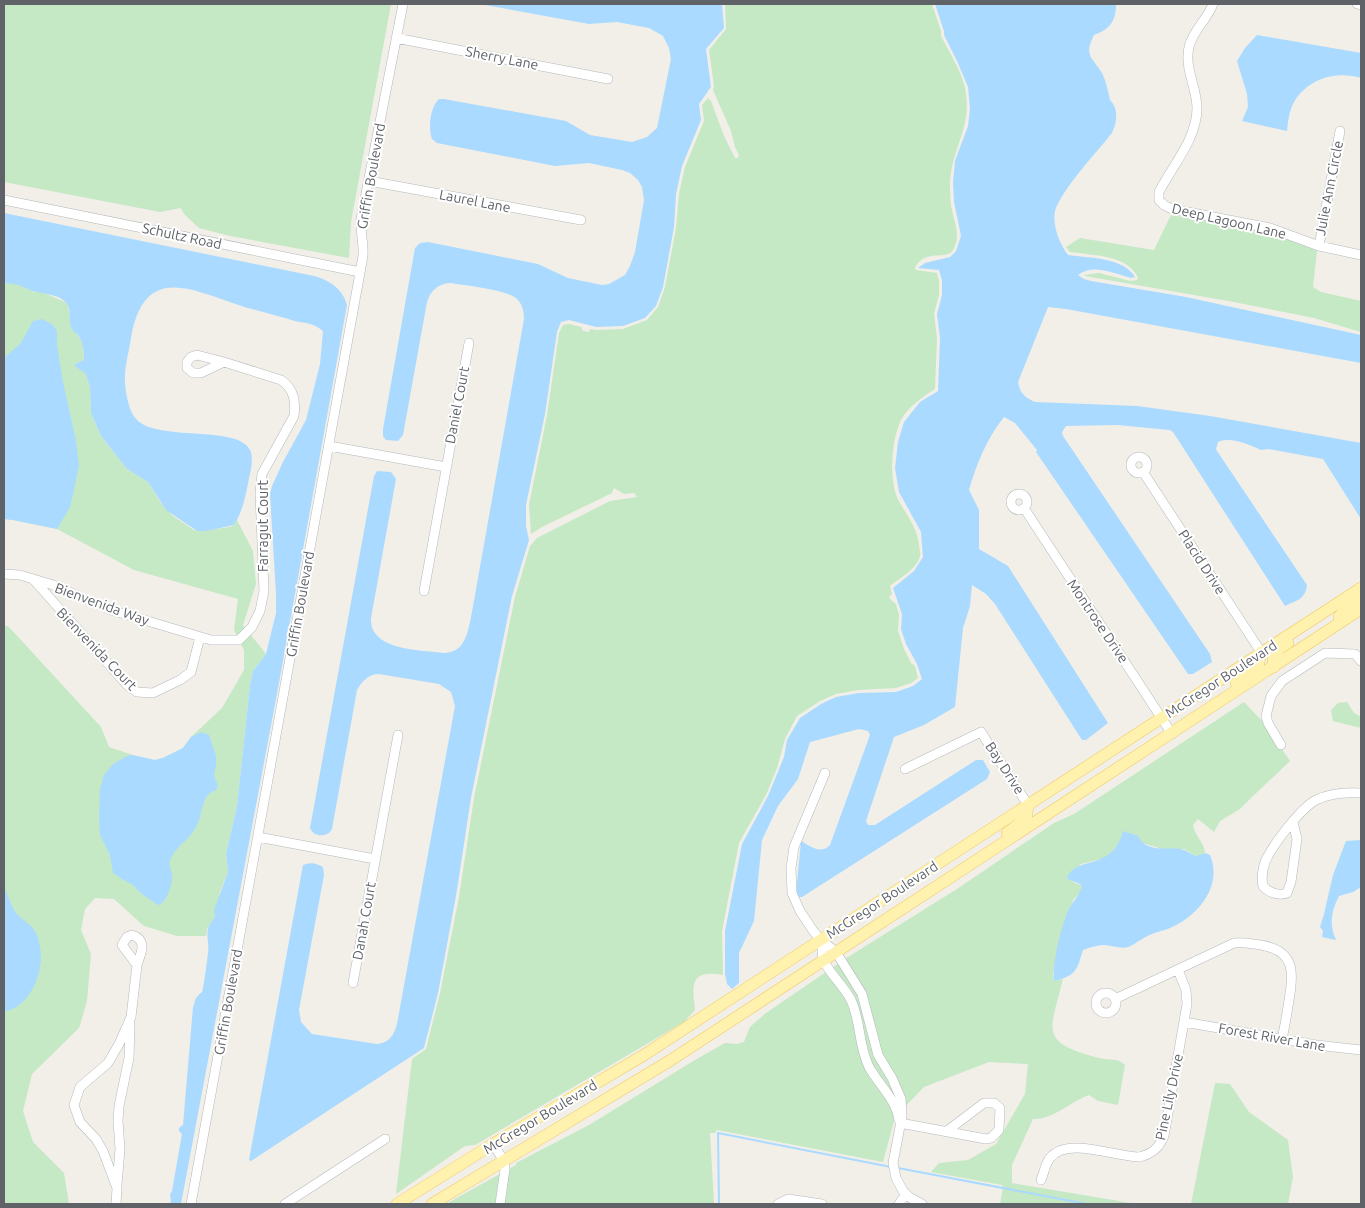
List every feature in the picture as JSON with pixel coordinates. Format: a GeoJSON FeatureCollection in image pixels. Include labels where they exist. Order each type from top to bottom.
{"type":"FeatureCollection","features":[{"type":"Feature","properties":{"kind":"main road","name":"McGregor Boulevard"},"geometry":{"type":"LineString","coordinates":[[397,1204],[493,1144],[644,1055],[1360,588]]}},
{"type":"Feature","properties":{"kind":"main road"},"geometry":{"type":"LineString","coordinates":[[1331,629],[1343,612],[1358,602],[1360,588]]}},
{"type":"Feature","properties":{"kind":"main road","name":"McGregor Boulevard"},"geometry":{"type":"LineString","coordinates":[[432,1204],[671,1060],[1274,668],[1361,609]]}},
{"type":"Feature","properties":{"kind":"main road"},"geometry":{"type":"LineString","coordinates":[[1274,668],[1273,658],[1279,649],[1323,619],[1327,610]]}},
{"type":"Feature","properties":{"kind":"main road"},"geometry":{"type":"LineString","coordinates":[[1214,706],[1221,694],[1258,667],[1261,652]]}},
{"type":"Feature","properties":{"kind":"main road"},"geometry":{"type":"LineString","coordinates":[[987,854],[998,840],[1026,819],[1028,805]]}},
{"type":"Feature","properties":{"kind":"main road"},"geometry":{"type":"LineString","coordinates":[[409,1204],[443,1181],[449,1172]]}},
{"type":"Feature","properties":{"kind":"street","name":"Griffin Boulevard"},"geometry":{"type":"LineString","coordinates":[[191,1204],[360,272],[364,248],[360,227],[403,4]]}},
{"type":"Feature","properties":{"kind":"street","name":"Deep Lagoon Lane"},"geometry":{"type":"LineString","coordinates":[[1213,4],[1206,18],[1192,37],[1188,51],[1197,107],[1195,124],[1185,147],[1159,192],[1160,200],[1164,205],[1179,211],[1270,228],[1319,246],[1361,255]]}},
{"type":"Feature","properties":{"kind":"street","name":"Sherry Lane"},"geometry":{"type":"LineString","coordinates":[[396,38],[608,79]]}},
{"type":"Feature","properties":{"kind":"street","name":"Julie Ann Circle"},"geometry":{"type":"LineString","coordinates":[[1319,246],[1340,131]]}},
{"type":"Feature","properties":{"kind":"street","name":"Laurel Lane"},"geometry":{"type":"LineString","coordinates":[[369,181],[581,220]]}},
{"type":"Feature","properties":{"kind":"street","name":"Schultz Road"},"geometry":{"type":"LineString","coordinates":[[4,200],[360,272]]}},
{"type":"Feature","properties":{"kind":"street","name":"Daniel Court"},"geometry":{"type":"LineString","coordinates":[[424,591],[469,343]]}},
{"type":"Feature","properties":{"kind":"street","name":"Farragut Court"},"geometry":{"type":"LineString","coordinates":[[200,637],[211,640],[239,640],[252,628],[260,610],[264,591],[261,482],[266,465],[294,416],[295,406],[293,394],[289,386],[281,380],[224,362]]}},
{"type":"Feature","properties":{"kind":"street"},"geometry":{"type":"LineString","coordinates":[[329,446],[446,467]]}},
{"type":"Feature","properties":{"kind":"street","name":"Placid Drive"},"geometry":{"type":"LineString","coordinates":[[1143,472],[1261,652]]}},
{"type":"Feature","properties":{"kind":"street","name":"Montrose Drive"},"geometry":{"type":"LineString","coordinates":[[1024,508],[1172,734]]}},
{"type":"Feature","properties":{"kind":"street","name":"Bienvenida Way"},"geometry":{"type":"LineString","coordinates":[[4,574],[20,575],[53,585],[111,610],[200,637]]}},
{"type":"Feature","properties":{"kind":"street","name":"Bienvenida Court"},"geometry":{"type":"LineString","coordinates":[[33,579],[128,685],[137,692],[153,693],[180,680],[191,672],[200,637]]}},
{"type":"Feature","properties":{"kind":"street"},"geometry":{"type":"LineString","coordinates":[[1281,745],[1266,716],[1271,696],[1282,681],[1325,653],[1355,654],[1361,661]]}},
{"type":"Feature","properties":{"kind":"street"},"geometry":{"type":"LineString","coordinates":[[1274,668],[1282,681]]}},
{"type":"Feature","properties":{"kind":"street","name":"Bay Drive"},"geometry":{"type":"LineString","coordinates":[[905,769],[981,732],[1028,805]]}},
{"type":"Feature","properties":{"kind":"street","name":"Danah Court"},"geometry":{"type":"LineString","coordinates":[[352,983],[398,735]]}},
{"type":"Feature","properties":{"kind":"street"},"geometry":{"type":"LineString","coordinates":[[825,773],[794,847],[790,876],[792,893],[795,902],[821,940],[836,952],[862,994],[878,1055],[901,1099],[902,1116],[893,1163],[896,1178],[906,1194],[922,1204]]}},
{"type":"Feature","properties":{"kind":"street"},"geometry":{"type":"LineString","coordinates":[[1293,822],[1297,839],[1290,882],[1287,893],[1277,894],[1270,892],[1263,886],[1264,867],[1268,855],[1293,822],[1308,806],[1320,798],[1340,793],[1361,793]]}},
{"type":"Feature","properties":{"kind":"street"},"geometry":{"type":"LineString","coordinates":[[258,837],[375,859]]}},
{"type":"Feature","properties":{"kind":"street"},"geometry":{"type":"LineString","coordinates":[[821,940],[824,961],[842,984],[852,1001],[863,1051],[870,1068],[894,1105],[900,1123]]}},
{"type":"Feature","properties":{"kind":"street"},"geometry":{"type":"LineString","coordinates":[[1115,999],[1234,943],[1242,942],[1265,946],[1279,951],[1290,962],[1293,978],[1282,1038]]}},
{"type":"Feature","properties":{"kind":"street"},"geometry":{"type":"LineString","coordinates":[[116,1204],[119,1163],[119,1106],[129,1058],[131,1017],[137,965]]}},
{"type":"Feature","properties":{"kind":"street","name":"Pine Lily Drive"},"geometry":{"type":"LineString","coordinates":[[1041,1180],[1049,1159],[1061,1150],[1077,1148],[1131,1157],[1148,1155],[1160,1144],[1164,1136],[1187,997],[1178,970]]}},
{"type":"Feature","properties":{"kind":"street"},"geometry":{"type":"LineString","coordinates":[[117,1188],[103,1151],[96,1139],[80,1122],[74,1105],[80,1088],[108,1063],[131,1017]]}},
{"type":"Feature","properties":{"kind":"street","name":"Forest River Lane"},"geometry":{"type":"LineString","coordinates":[[1184,1022],[1361,1050]]}},
{"type":"Feature","properties":{"kind":"street"},"geometry":{"type":"LineString","coordinates":[[900,1123],[947,1131],[991,1138],[999,1130],[1000,1108],[994,1103],[984,1103],[947,1131]]}},
{"type":"Feature","properties":{"kind":"street"},"geometry":{"type":"LineString","coordinates":[[285,1204],[385,1139]]}},
{"type":"Feature","properties":{"kind":"street"},"geometry":{"type":"LineString","coordinates":[[493,1144],[503,1160],[505,1169],[500,1204]]}},
{"type":"Feature","properties":{"kind":"street"},"geometry":{"type":"LineString","coordinates":[[899,1204],[906,1194]]}},
{"type":"Feature","properties":{"kind":"street"},"geometry":{"type":"LineString","coordinates":[[778,1204],[788,1199],[822,1204]]}},
{"type":"Feature","properties":{"kind":"green space"},"geometry":{"type":"Polygon","coordinates":[[[4,4],[391,4],[351,222],[349,258],[230,236],[199,228],[184,214],[181,208],[160,212],[4,182],[4,4]]]}},
{"type":"Feature","properties":{"kind":"green space"},"geometry":{"type":"Polygon","coordinates":[[[725,4],[932,4],[941,36],[963,81],[967,102],[966,114],[954,158],[950,182],[951,205],[957,233],[956,245],[946,255],[924,258],[915,268],[916,270],[937,273],[939,281],[939,295],[934,314],[937,338],[935,389],[907,411],[901,420],[895,439],[892,462],[896,495],[914,528],[918,539],[920,555],[912,569],[890,586],[892,594],[889,597],[896,604],[899,615],[898,631],[904,649],[911,663],[915,666],[918,678],[911,683],[896,688],[858,690],[836,694],[820,701],[797,716],[785,739],[777,768],[766,795],[739,843],[722,931],[723,975],[704,974],[699,977],[694,986],[693,993],[695,1010],[684,1022],[475,1145],[465,1146],[396,1194],[412,1059],[426,1049],[440,993],[459,897],[474,798],[515,597],[530,546],[537,538],[610,501],[637,497],[634,493],[624,494],[614,488],[612,493],[531,534],[529,505],[547,415],[559,333],[563,325],[569,324],[581,327],[583,331],[589,332],[590,329],[623,329],[647,320],[658,307],[665,287],[685,167],[704,121],[702,105],[708,98],[711,101],[724,136],[735,158],[738,158],[739,155],[731,131],[713,90],[709,50],[726,29],[725,4]]]}},
{"type":"Feature","properties":{"kind":"green space"},"geometry":{"type":"Polygon","coordinates":[[[1171,215],[1271,232],[1317,251],[1313,287],[1321,292],[1361,301],[1361,332],[1314,318],[1085,276],[1099,273],[1130,281],[1137,280],[1138,278],[1133,270],[1118,260],[1098,255],[1070,252],[1066,247],[1080,238],[1154,250],[1171,215]]]}},
{"type":"Feature","properties":{"kind":"green space"},"geometry":{"type":"Polygon","coordinates":[[[4,284],[18,284],[35,292],[42,292],[65,302],[68,306],[71,325],[83,344],[84,360],[75,364],[85,373],[90,387],[91,413],[101,436],[127,469],[148,482],[161,503],[173,516],[194,530],[201,531],[230,527],[237,520],[253,551],[256,584],[243,625],[266,654],[253,671],[250,685],[237,806],[226,854],[228,872],[220,892],[215,917],[207,929],[206,936],[177,936],[144,926],[114,899],[95,898],[85,909],[81,930],[91,954],[87,1001],[79,1028],[32,1074],[23,1111],[33,1142],[64,1173],[69,1204],[4,1204],[4,626],[8,626],[101,727],[109,747],[145,759],[155,760],[183,748],[191,737],[222,708],[244,670],[244,650],[234,630],[238,599],[134,570],[57,529],[4,519],[4,284]]]}},
{"type":"Feature","properties":{"kind":"green space"},"geometry":{"type":"Polygon","coordinates":[[[1244,702],[1264,723],[1290,761],[1240,809],[1220,821],[1214,832],[1198,819],[1193,825],[1205,853],[1196,856],[1184,849],[1162,849],[1142,843],[1121,840],[1105,858],[1081,864],[1067,879],[1082,886],[1081,892],[1073,900],[1053,973],[1054,981],[1063,979],[1055,1011],[1053,1032],[1057,1040],[1079,1052],[1099,1058],[1116,1060],[1125,1065],[1118,1105],[1098,1101],[1089,1095],[1048,1117],[1033,1119],[1012,1165],[1012,1183],[1137,1204],[1000,1204],[1002,1185],[931,1172],[939,1163],[968,1160],[996,1144],[1025,1094],[1028,1064],[989,1062],[924,1087],[895,1117],[883,1162],[717,1130],[715,1133],[710,1133],[714,1204],[446,1204],[516,1165],[516,1163],[589,1125],[725,1043],[737,1044],[744,1042],[750,1027],[766,1013],[848,957],[957,889],[1054,823],[1074,814],[1244,702]]]}},
{"type":"Feature","properties":{"kind":"green space"},"geometry":{"type":"Polygon","coordinates":[[[1347,702],[1354,713],[1361,717],[1361,728],[1333,721],[1331,710],[1338,703],[1347,702]]]}},
{"type":"Feature","properties":{"kind":"green space"},"geometry":{"type":"Polygon","coordinates":[[[1215,1083],[1230,1084],[1249,1112],[1288,1140],[1293,1177],[1288,1204],[1191,1204],[1215,1083]]]}},
{"type":"Feature","properties":{"kind":"water"},"geometry":{"type":"Polygon","coordinates":[[[480,4],[722,4],[724,28],[706,49],[711,87],[699,104],[701,120],[682,166],[676,194],[674,227],[663,287],[656,306],[645,318],[623,326],[596,327],[569,320],[561,322],[557,332],[545,414],[526,505],[526,526],[529,540],[512,596],[471,798],[456,896],[438,993],[424,1048],[251,1161],[249,1160],[303,865],[311,863],[323,867],[324,875],[299,1010],[301,1022],[312,1034],[377,1044],[385,1042],[390,1038],[397,1024],[455,706],[451,692],[439,684],[379,674],[372,675],[364,681],[357,690],[332,829],[329,833],[321,835],[313,833],[310,828],[374,476],[377,471],[391,472],[396,479],[371,618],[372,629],[378,637],[397,646],[420,651],[450,652],[456,650],[464,640],[472,612],[524,313],[518,300],[511,295],[484,288],[450,283],[436,288],[427,302],[403,435],[398,441],[386,440],[383,436],[383,429],[415,248],[420,243],[428,242],[538,264],[568,278],[602,285],[609,284],[625,275],[635,252],[644,200],[642,187],[638,180],[630,173],[589,163],[555,166],[437,143],[432,139],[430,124],[436,103],[439,99],[444,99],[566,121],[590,135],[632,142],[647,137],[657,128],[671,59],[669,48],[663,36],[649,28],[617,22],[589,24],[480,4]]]}},
{"type":"Feature","properties":{"kind":"water"},"geometry":{"type":"Polygon","coordinates":[[[935,4],[1116,4],[1114,19],[1105,30],[1094,35],[1089,47],[1090,55],[1102,73],[1110,100],[1115,107],[1115,124],[1112,133],[1064,193],[1054,216],[1062,246],[1068,255],[1114,262],[1130,270],[1135,277],[1131,278],[1097,270],[1090,270],[1078,275],[1091,281],[1186,297],[1361,335],[1361,363],[1048,307],[1018,382],[1023,394],[1035,402],[1137,406],[1210,416],[1361,443],[1361,519],[1323,459],[1268,449],[1261,450],[1229,440],[1218,442],[1217,451],[1307,585],[1302,597],[1285,606],[1173,432],[1170,430],[1117,425],[1066,426],[1062,432],[1063,436],[1210,654],[1212,662],[1193,674],[1188,674],[1036,452],[1037,450],[1015,423],[1004,417],[992,434],[983,452],[969,490],[979,510],[979,549],[1008,566],[1108,723],[1086,740],[1082,740],[995,604],[986,594],[972,585],[970,606],[963,628],[955,707],[924,725],[894,737],[866,821],[868,825],[875,825],[976,760],[983,760],[990,772],[987,779],[802,897],[798,897],[796,894],[801,841],[819,849],[827,848],[830,845],[870,735],[868,731],[859,729],[810,742],[798,779],[778,806],[762,840],[754,921],[739,953],[739,983],[732,989],[727,984],[725,974],[725,931],[742,844],[768,796],[784,757],[787,740],[800,718],[821,704],[836,697],[859,693],[896,692],[913,686],[922,679],[901,629],[902,614],[893,588],[914,571],[923,557],[921,532],[899,492],[895,468],[898,442],[904,422],[920,402],[938,391],[940,338],[937,314],[942,295],[942,280],[939,270],[918,268],[925,263],[950,257],[956,251],[961,236],[954,202],[953,182],[955,161],[968,126],[970,109],[968,87],[944,35],[935,4]]]}},
{"type":"Feature","properties":{"kind":"water"},"geometry":{"type":"Polygon","coordinates":[[[1257,35],[1361,53],[1361,78],[1342,75],[1332,76],[1306,88],[1293,104],[1287,131],[1242,121],[1248,107],[1247,94],[1237,61],[1245,48],[1257,35]]]}},
{"type":"Feature","properties":{"kind":"water"},"geometry":{"type":"Polygon","coordinates":[[[4,213],[314,276],[335,286],[342,294],[347,305],[279,683],[181,1204],[170,1204],[170,1194],[182,1134],[179,1128],[183,1125],[193,1007],[196,998],[202,992],[208,953],[207,935],[211,922],[215,917],[214,910],[228,872],[226,854],[237,806],[250,685],[253,671],[266,654],[276,613],[270,494],[283,462],[306,420],[320,364],[323,331],[312,325],[252,309],[195,290],[162,289],[148,297],[138,313],[126,366],[125,388],[128,404],[135,418],[150,427],[165,431],[233,438],[244,443],[251,452],[252,465],[245,496],[240,514],[234,525],[197,531],[166,510],[148,482],[127,469],[101,436],[91,413],[90,387],[87,378],[85,373],[75,366],[75,364],[84,360],[82,343],[73,331],[69,309],[65,302],[52,295],[33,291],[19,285],[4,284],[4,213]]]}},
{"type":"Feature","properties":{"kind":"water"},"geometry":{"type":"Polygon","coordinates":[[[42,319],[53,325],[57,331],[57,345],[63,382],[76,441],[79,466],[70,507],[57,529],[4,519],[4,358],[21,343],[33,321],[42,319]]]}},
{"type":"Feature","properties":{"kind":"water"},"geometry":{"type":"Polygon","coordinates":[[[201,732],[209,735],[216,756],[214,776],[218,786],[205,800],[194,830],[173,854],[170,860],[172,876],[170,889],[164,901],[158,905],[133,885],[113,873],[110,855],[100,835],[100,789],[104,775],[113,764],[127,756],[133,755],[155,760],[163,758],[183,748],[191,737],[201,732]]]}},
{"type":"Feature","properties":{"kind":"water"},"geometry":{"type":"Polygon","coordinates":[[[1123,831],[1138,836],[1146,845],[1151,847],[1181,849],[1196,856],[1205,853],[1210,855],[1213,878],[1210,889],[1198,908],[1180,923],[1149,935],[1128,947],[1119,948],[1102,945],[1083,950],[1074,971],[1067,977],[1054,981],[1056,955],[1063,925],[1069,909],[1082,886],[1067,879],[1071,871],[1111,853],[1118,844],[1123,831]]]}},
{"type":"Feature","properties":{"kind":"water"},"geometry":{"type":"Polygon","coordinates":[[[1361,840],[1361,887],[1353,892],[1339,896],[1336,902],[1332,929],[1336,940],[1322,937],[1323,931],[1320,927],[1333,875],[1346,841],[1361,840]]]}},
{"type":"Feature","properties":{"kind":"water"},"geometry":{"type":"Polygon","coordinates":[[[4,886],[15,911],[36,933],[41,952],[41,962],[36,982],[31,991],[18,1006],[4,1012],[4,886]]]}},
{"type":"Feature","properties":{"kind":"waterway"},"geometry":{"type":"LineString","coordinates":[[719,1204],[718,1133],[891,1167]]}},
{"type":"Feature","properties":{"kind":"waterway"},"geometry":{"type":"LineString","coordinates":[[898,1168],[1087,1204]]}}]}
